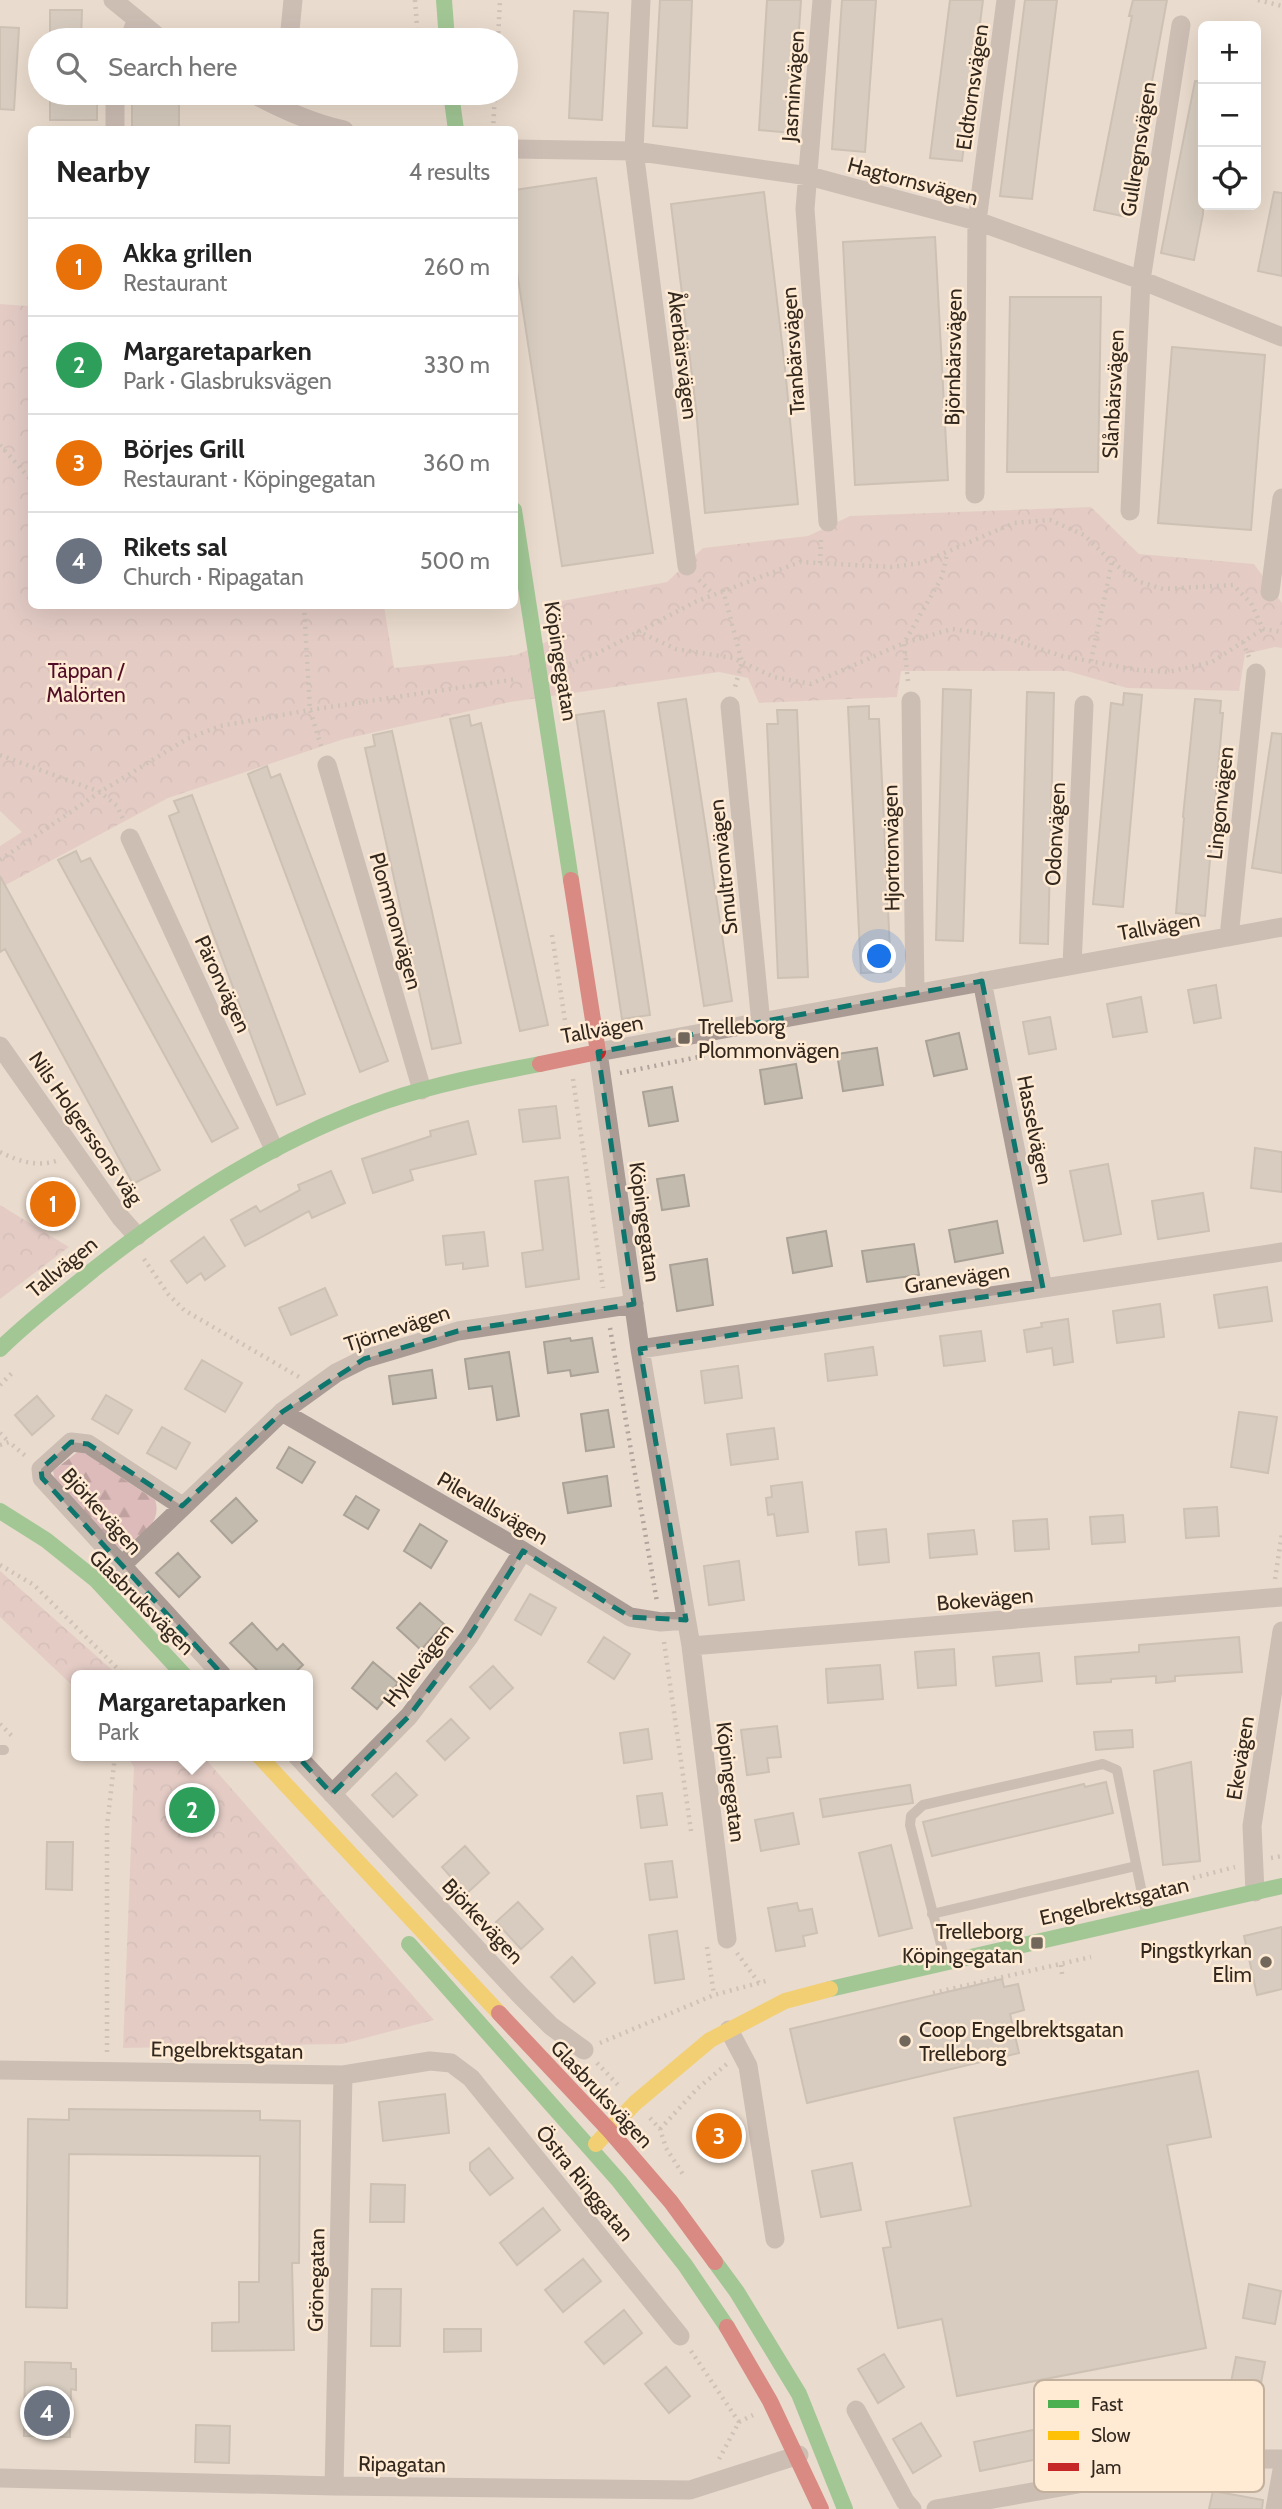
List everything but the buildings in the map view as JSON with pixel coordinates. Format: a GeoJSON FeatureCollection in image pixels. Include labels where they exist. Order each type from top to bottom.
{"type":"FeatureCollection","features":[{"type":"Feature","properties":{"kind":"main road"},"geometry":{"type":"LineString","coordinates":[[444,0],[446,28]]}},
{"type":"Feature","properties":{"kind":"main road"},"geometry":{"type":"LineString","coordinates":[[453,105],[455,126]]}},
{"type":"Feature","properties":{"kind":"main road","name":"Köpingegatan"},"geometry":{"type":"LineString","coordinates":[[518,536],[598,1052]]}},
{"type":"Feature","properties":{"kind":"main road","name":"Tallvägen"},"geometry":{"type":"LineString","coordinates":[[0,1349],[16,1334],[139,1246],[194,1197],[274,1149],[355,1113],[422,1090],[598,1052]]}},
{"type":"Feature","properties":{"kind":"main road","name":"Glasbruksvägen"},"geometry":{"type":"LineString","coordinates":[[0,1511],[46,1540],[96,1580],[179,1670]]}},
{"type":"Feature","properties":{"kind":"main road","name":"Glasbruksvägen"},"geometry":{"type":"LineString","coordinates":[[100,1609],[161,1670]]}},
{"type":"Feature","properties":{"kind":"main road"},"geometry":{"type":"LineString","coordinates":[[248,1761],[296,1812],[376,1905]]}},
{"type":"Feature","properties":{"kind":"main road","name":"Glasbruksvägen"},"geometry":{"type":"LineString","coordinates":[[264,1761],[609,2130],[671,2202],[737,2292],[799,2394],[845,2509]]}},
{"type":"Feature","properties":{"kind":"main road","name":"Engelbrektsgatan"},"geometry":{"type":"LineString","coordinates":[[592,2148],[654,2087],[710,2040],[785,2001],[1282,1886]]}},
{"type":"Feature","properties":{"kind":"main road","name":"Glasbruksvägen"},"geometry":{"type":"LineString","coordinates":[[403,1937],[484,2031],[592,2148],[662,2234],[729,2329],[799,2455],[821,2509]]}},
{"type":"Feature","properties":{"kind":"street"},"geometry":{"type":"LineString","coordinates":[[290,28],[293,0]]}},
{"type":"Feature","properties":{"kind":"street","name":"Åkerbärsvägen"},"geometry":{"type":"LineString","coordinates":[[641,0],[634,150],[687,566]]}},
{"type":"Feature","properties":{"kind":"street","name":"Jasminvägen"},"geometry":{"type":"LineString","coordinates":[[809,176],[822,0]]}},
{"type":"Feature","properties":{"kind":"street","name":"Eldtornsvägen"},"geometry":{"type":"LineString","coordinates":[[977,221],[1006,0]]}},
{"type":"Feature","properties":{"kind":"street"},"geometry":{"type":"LineString","coordinates":[[118,2],[146,28]]}},
{"type":"Feature","properties":{"kind":"street"},"geometry":{"type":"LineString","coordinates":[[133,28],[136,21]]}},
{"type":"Feature","properties":{"kind":"street","name":"Gullregnsvägen"},"geometry":{"type":"LineString","coordinates":[[1141,280],[1181,25]]}},
{"type":"Feature","properties":{"kind":"street"},"geometry":{"type":"LineString","coordinates":[[115,105],[115,126]]}},
{"type":"Feature","properties":{"kind":"street"},"geometry":{"type":"LineString","coordinates":[[283,110],[326,126]]}},
{"type":"Feature","properties":{"kind":"street","name":"Hagtornsvägen"},"geometry":{"type":"LineString","coordinates":[[518,149],[634,150],[809,176],[977,221],[1141,280],[1282,337]]}},
{"type":"Feature","properties":{"kind":"street","name":"Tranbärsvägen"},"geometry":{"type":"LineString","coordinates":[[809,176],[805,209],[828,522]]}},
{"type":"Feature","properties":{"kind":"street","name":"Björnbärsvägen"},"geometry":{"type":"LineString","coordinates":[[975,494],[977,221]]}},
{"type":"Feature","properties":{"kind":"street","name":"Slånbärsvägen"},"geometry":{"type":"LineString","coordinates":[[1130,511],[1141,280]]}},
{"type":"Feature","properties":{"kind":"street"},"geometry":{"type":"LineString","coordinates":[[1270,592],[1282,498]]}},
{"type":"Feature","properties":{"kind":"street","name":"Lingonvägen"},"geometry":{"type":"LineString","coordinates":[[1229,937],[1256,673]]}},
{"type":"Feature","properties":{"kind":"street","name":"Hjortronvägen"},"geometry":{"type":"LineString","coordinates":[[911,701],[915,994]]}},
{"type":"Feature","properties":{"kind":"street","name":"Odonvägen"},"geometry":{"type":"LineString","coordinates":[[1072,965],[1084,705]]}},
{"type":"Feature","properties":{"kind":"street","name":"Smultronvägen"},"geometry":{"type":"LineString","coordinates":[[730,706],[761,1024]]}},
{"type":"Feature","properties":{"kind":"street","name":"Plommonvägen"},"geometry":{"type":"LineString","coordinates":[[327,765],[422,1090]]}},
{"type":"Feature","properties":{"kind":"street","name":"Päronvägen"},"geometry":{"type":"LineString","coordinates":[[130,838],[274,1149]]}},
{"type":"Feature","properties":{"kind":"street","name":"Tallvägen"},"geometry":{"type":"LineString","coordinates":[[598,1052],[1282,927]]}},
{"type":"Feature","properties":{"kind":"street","name":"Hasselvägen"},"geometry":{"type":"LineString","coordinates":[[982,981],[1043,1288]]}},
{"type":"Feature","properties":{"kind":"street","name":"Nils Holgerssons väg"},"geometry":{"type":"LineString","coordinates":[[0,1046],[139,1246]]}},
{"type":"Feature","properties":{"kind":"street","name":"Köpingegatan"},"geometry":{"type":"LineString","coordinates":[[598,1052],[640,1349],[691,1646],[727,1939]]}},
{"type":"Feature","properties":{"kind":"street","name":"Granevägen"},"geometry":{"type":"LineString","coordinates":[[640,1349],[1282,1252]]}},
{"type":"Feature","properties":{"kind":"street","name":"Tjörnevägen"},"geometry":{"type":"LineString","coordinates":[[121,1566],[282,1412],[315,1386],[364,1359],[458,1331],[634,1304]]}},
{"type":"Feature","properties":{"kind":"street","name":"Pilevallsvägen"},"geometry":{"type":"LineString","coordinates":[[282,1412],[523,1551],[630,1617],[661,1622],[686,1620]]}},
{"type":"Feature","properties":{"kind":"street","name":"Björkevägen"},"geometry":{"type":"LineString","coordinates":[[182,1506],[88,1444],[71,1442],[41,1469],[42,1478],[217,1670]]}},
{"type":"Feature","properties":{"kind":"street","name":"Hyllevägen"},"geometry":{"type":"LineString","coordinates":[[332,1794],[409,1716],[469,1637],[523,1551]]}},
{"type":"Feature","properties":{"kind":"street","name":"Bokevägen"},"geometry":{"type":"LineString","coordinates":[[691,1646],[1282,1597]]}},
{"type":"Feature","properties":{"kind":"street","name":"Ekevägen"},"geometry":{"type":"LineString","coordinates":[[1255,1892],[1252,1826],[1282,1631]]}},
{"type":"Feature","properties":{"kind":"street","name":"Björkevägen"},"geometry":{"type":"LineString","coordinates":[[302,1761],[551,2026],[584,2050]]}},
{"type":"Feature","properties":{"kind":"street"},"geometry":{"type":"LineString","coordinates":[[729,2030],[748,2066],[775,2238]]}},
{"type":"Feature","properties":{"kind":"street","name":"Engelbrektsgatan"},"geometry":{"type":"LineString","coordinates":[[0,2070],[343,2075],[430,2061],[451,2063]]}},
{"type":"Feature","properties":{"kind":"street","name":"Östra Ringgatan"},"geometry":{"type":"LineString","coordinates":[[451,2063],[471,2078],[680,2336]]}},
{"type":"Feature","properties":{"kind":"street","name":"Grönegatan"},"geometry":{"type":"LineString","coordinates":[[334,2486],[343,2075]]}},
{"type":"Feature","properties":{"kind":"street"},"geometry":{"type":"LineString","coordinates":[[856,2410],[905,2501],[912,2509]]}},
{"type":"Feature","properties":{"kind":"street","name":"Ripagatan"},"geometry":{"type":"LineString","coordinates":[[0,2478],[334,2486],[690,2490],[799,2455]]}},
{"type":"Feature","properties":{"kind":"street"},"geometry":{"type":"LineString","coordinates":[[1264,2459],[1282,2459]]}},
{"type":"Feature","properties":{"kind":"street"},"geometry":{"type":"LineString","coordinates":[[1275,2509],[1282,2470]]}},
{"type":"Feature","properties":{"kind":"street"},"geometry":{"type":"LineString","coordinates":[[936,2509],[1034,2492]]}},
{"type":"Feature","properties":{"kind":"lane"},"geometry":{"type":"LineString","coordinates":[[945,1962],[910,1825],[911,1816],[923,1805],[1104,1765],[1117,1770],[1147,1917]]}},
{"type":"Feature","properties":{"kind":"lane","name":"Engelbrektsgatan"},"geometry":{"type":"LineString","coordinates":[[932,1914],[1136,1866]]}},
{"type":"Feature","properties":{"kind":"path"},"geometry":{"type":"LineString","coordinates":[[415,0],[417,28]]}},
{"type":"Feature","properties":{"kind":"path"},"geometry":{"type":"LineString","coordinates":[[499,28],[500,0]]}},
{"type":"Feature","properties":{"kind":"path"},"geometry":{"type":"LineString","coordinates":[[1258,0],[1282,6]]}},
{"type":"Feature","properties":{"kind":"path"},"geometry":{"type":"LineString","coordinates":[[493,126],[494,105]]}},
{"type":"Feature","properties":{"kind":"path"},"geometry":{"type":"LineString","coordinates":[[0,444],[28,476]]}},
{"type":"Feature","properties":{"kind":"path"},"geometry":{"type":"LineString","coordinates":[[0,860],[100,792],[187,739],[220,726],[540,676],[596,654],[723,590],[800,562],[891,567],[920,563],[1014,523],[1050,520],[1084,535],[1112,562],[1138,581],[1163,589],[1233,585],[1251,603],[1262,629]]}},
{"type":"Feature","properties":{"kind":"path"},"geometry":{"type":"LineString","coordinates":[[911,701],[904,643],[942,577],[947,553]]}},
{"type":"Feature","properties":{"kind":"path"},"geometry":{"type":"LineString","coordinates":[[1091,661],[1112,562]]}},
{"type":"Feature","properties":{"kind":"path"},"geometry":{"type":"LineString","coordinates":[[723,590],[742,662],[730,706]]}},
{"type":"Feature","properties":{"kind":"path"},"geometry":{"type":"LineString","coordinates":[[304,609],[310,710],[327,765]]}},
{"type":"Feature","properties":{"kind":"path"},"geometry":{"type":"LineString","coordinates":[[637,631],[676,649],[733,658],[774,677],[811,684],[904,643],[953,629],[1000,636],[1062,656],[1138,670],[1168,672],[1212,662],[1262,629],[1282,632]]}},
{"type":"Feature","properties":{"kind":"path"},"geometry":{"type":"LineString","coordinates":[[0,755],[100,792],[117,806],[130,838]]}},
{"type":"Feature","properties":{"kind":"path"},"geometry":{"type":"LineString","coordinates":[[0,1152],[17,1160],[45,1164],[77,1156]]}},
{"type":"Feature","properties":{"kind":"path"},"geometry":{"type":"LineString","coordinates":[[139,1246],[168,1294],[184,1310],[315,1386]]}},
{"type":"Feature","properties":{"kind":"path"},"geometry":{"type":"LineString","coordinates":[[0,1433],[41,1469]]}},
{"type":"Feature","properties":{"kind":"path"},"geometry":{"type":"LineString","coordinates":[[0,1445],[9,1442]]}},
{"type":"Feature","properties":{"kind":"path"},"geometry":{"type":"LineString","coordinates":[[0,1565],[34,1585],[119,1670]]}},
{"type":"Feature","properties":{"kind":"path"},"geometry":{"type":"LineString","coordinates":[[108,2071],[107,1826],[114,1761]]}},
{"type":"Feature","properties":{"kind":"path"},"geometry":{"type":"LineString","coordinates":[[727,1939],[759,1983]]}},
{"type":"Feature","properties":{"kind":"path"},"geometry":{"type":"LineString","coordinates":[[927,1994],[1098,1955]]}},
{"type":"Feature","properties":{"kind":"path"},"geometry":{"type":"LineString","coordinates":[[1061,1965],[1062,1974]]}},
{"type":"Feature","properties":{"kind":"path"},"geometry":{"type":"LineString","coordinates":[[660,2129],[698,2088],[723,2069],[739,2048]]}},
{"type":"Feature","properties":{"kind":"path"},"geometry":{"type":"LineString","coordinates":[[680,2336],[739,2422]]}},
{"type":"Feature","properties":{"kind":"path"},"geometry":{"type":"LineString","coordinates":[[711,2466],[720,2457],[739,2422],[771,2406]]}},
{"type":"Feature","properties":{"kind":"highlighted area"},"geometry":{"type":"Polygon","coordinates":[[[982,981],[1043,1288],[640,1349],[686,1620],[630,1617],[523,1551],[469,1637],[409,1716],[332,1794],[42,1478],[41,1469],[71,1442],[88,1444],[182,1506],[282,1412],[364,1359],[458,1331],[634,1304],[598,1052],[982,981]]]}},
{"type":"Feature","properties":{"kind":"green space","name":"Täppan / Malörten"},"geometry":{"type":"Polygon","coordinates":[[[0,304],[28,306],[28,609],[384,609],[394,668],[516,655],[560,636],[556,602],[667,582],[703,548],[808,536],[850,516],[1091,507],[1139,554],[1254,564],[1282,603],[1282,648],[1275,647],[1245,654],[1239,691],[1127,688],[1067,671],[901,671],[897,697],[759,703],[748,678],[719,672],[510,702],[344,739],[168,798],[0,888],[0,846],[22,832],[0,811],[0,304]]]}},
{"type":"Feature","properties":{"kind":"green space"},"geometry":{"type":"Polygon","coordinates":[[[0,1205],[69,1247],[0,1299],[0,1205]]]}},
{"type":"Feature","properties":{"kind":"green space"},"geometry":{"type":"Polygon","coordinates":[[[80,1450],[155,1500],[156,1516],[148,1529],[120,1549],[55,1480],[53,1471],[80,1450]]]}},
{"type":"Feature","properties":{"kind":"green space"},"geometry":{"type":"Polygon","coordinates":[[[0,1571],[112,1670],[71,1670],[71,1684],[0,1617],[0,1571]]]}},
{"type":"Feature","properties":{"kind":"green space"},"geometry":{"type":"Polygon","coordinates":[[[130,1761],[207,1761],[434,2020],[342,2044],[123,2048],[134,1767],[130,1761]]]}},
{"type":"Feature","properties":{"kind":"traffic: fast"},"geometry":{"type":"LineString","coordinates":[[444,0],[446,28]]}},
{"type":"Feature","properties":{"kind":"traffic: fast"},"geometry":{"type":"LineString","coordinates":[[453,105],[455,126]]}},
{"type":"Feature","properties":{"kind":"traffic: fast"},"geometry":{"type":"LineString","coordinates":[[518,536],[571,880]]}},
{"type":"Feature","properties":{"kind":"traffic: fast"},"geometry":{"type":"LineString","coordinates":[[0,1349],[93,1270],[161,1219],[269,1152],[307,1133],[386,1101],[443,1084],[540,1064]]}},
{"type":"Feature","properties":{"kind":"traffic: fast"},"geometry":{"type":"LineString","coordinates":[[0,1511],[46,1540],[96,1580],[179,1670]]}},
{"type":"Feature","properties":{"kind":"traffic: fast"},"geometry":{"type":"LineString","coordinates":[[830,1989],[1282,1886]]}},
{"type":"Feature","properties":{"kind":"traffic: fast"},"geometry":{"type":"LineString","coordinates":[[409,1944],[619,2181],[685,2265],[727,2327]]}},
{"type":"Feature","properties":{"kind":"traffic: fast"},"geometry":{"type":"LineString","coordinates":[[715,2262],[737,2292],[799,2394],[845,2509]]}},
{"type":"Feature","properties":{"kind":"traffic: slow"},"geometry":{"type":"LineString","coordinates":[[264,1761],[499,2013]]}},
{"type":"Feature","properties":{"kind":"traffic: slow"},"geometry":{"type":"LineString","coordinates":[[596,2144],[635,2103],[710,2040],[785,2001],[830,1989]]}},
{"type":"Feature","properties":{"kind":"traffic: jam"},"geometry":{"type":"LineString","coordinates":[[540,1064],[598,1052],[571,880]]}},
{"type":"Feature","properties":{"kind":"traffic: jam"},"geometry":{"type":"LineString","coordinates":[[499,2013],[609,2130],[671,2202],[715,2262]]}},
{"type":"Feature","properties":{"kind":"traffic: jam"},"geometry":{"type":"LineString","coordinates":[[727,2327],[770,2401],[821,2509]]}},
{"type":"Feature","properties":{"kind":"place","name":"Trelleborg Plommonvägen"},"geometry":{"type":"Point","coordinates":[684,1038]}},
{"type":"Feature","properties":{"kind":"place","name":"Akka grillen"},"geometry":{"type":"Point","coordinates":[53,1204]}},
{"type":"Feature","properties":{"kind":"place","name":"Margaretaparken"},"geometry":{"type":"Point","coordinates":[192,1810]}},
{"type":"Feature","properties":{"kind":"place","name":"Trelleborg Köpingegatan"},"geometry":{"type":"Point","coordinates":[1037,1943]}},
{"type":"Feature","properties":{"kind":"place","name":"Pingstkyrkan Elim"},"geometry":{"type":"Point","coordinates":[1266,1962]}},
{"type":"Feature","properties":{"kind":"place","name":"Coop Engelbrektsgatan Trelleborg"},"geometry":{"type":"Point","coordinates":[905,2041]}},
{"type":"Feature","properties":{"kind":"place","name":"Börjes Grill"},"geometry":{"type":"Point","coordinates":[719,2136]}},
{"type":"Feature","properties":{"kind":"place","name":"Rikets sal"},"geometry":{"type":"Point","coordinates":[47,2413]}}]}
